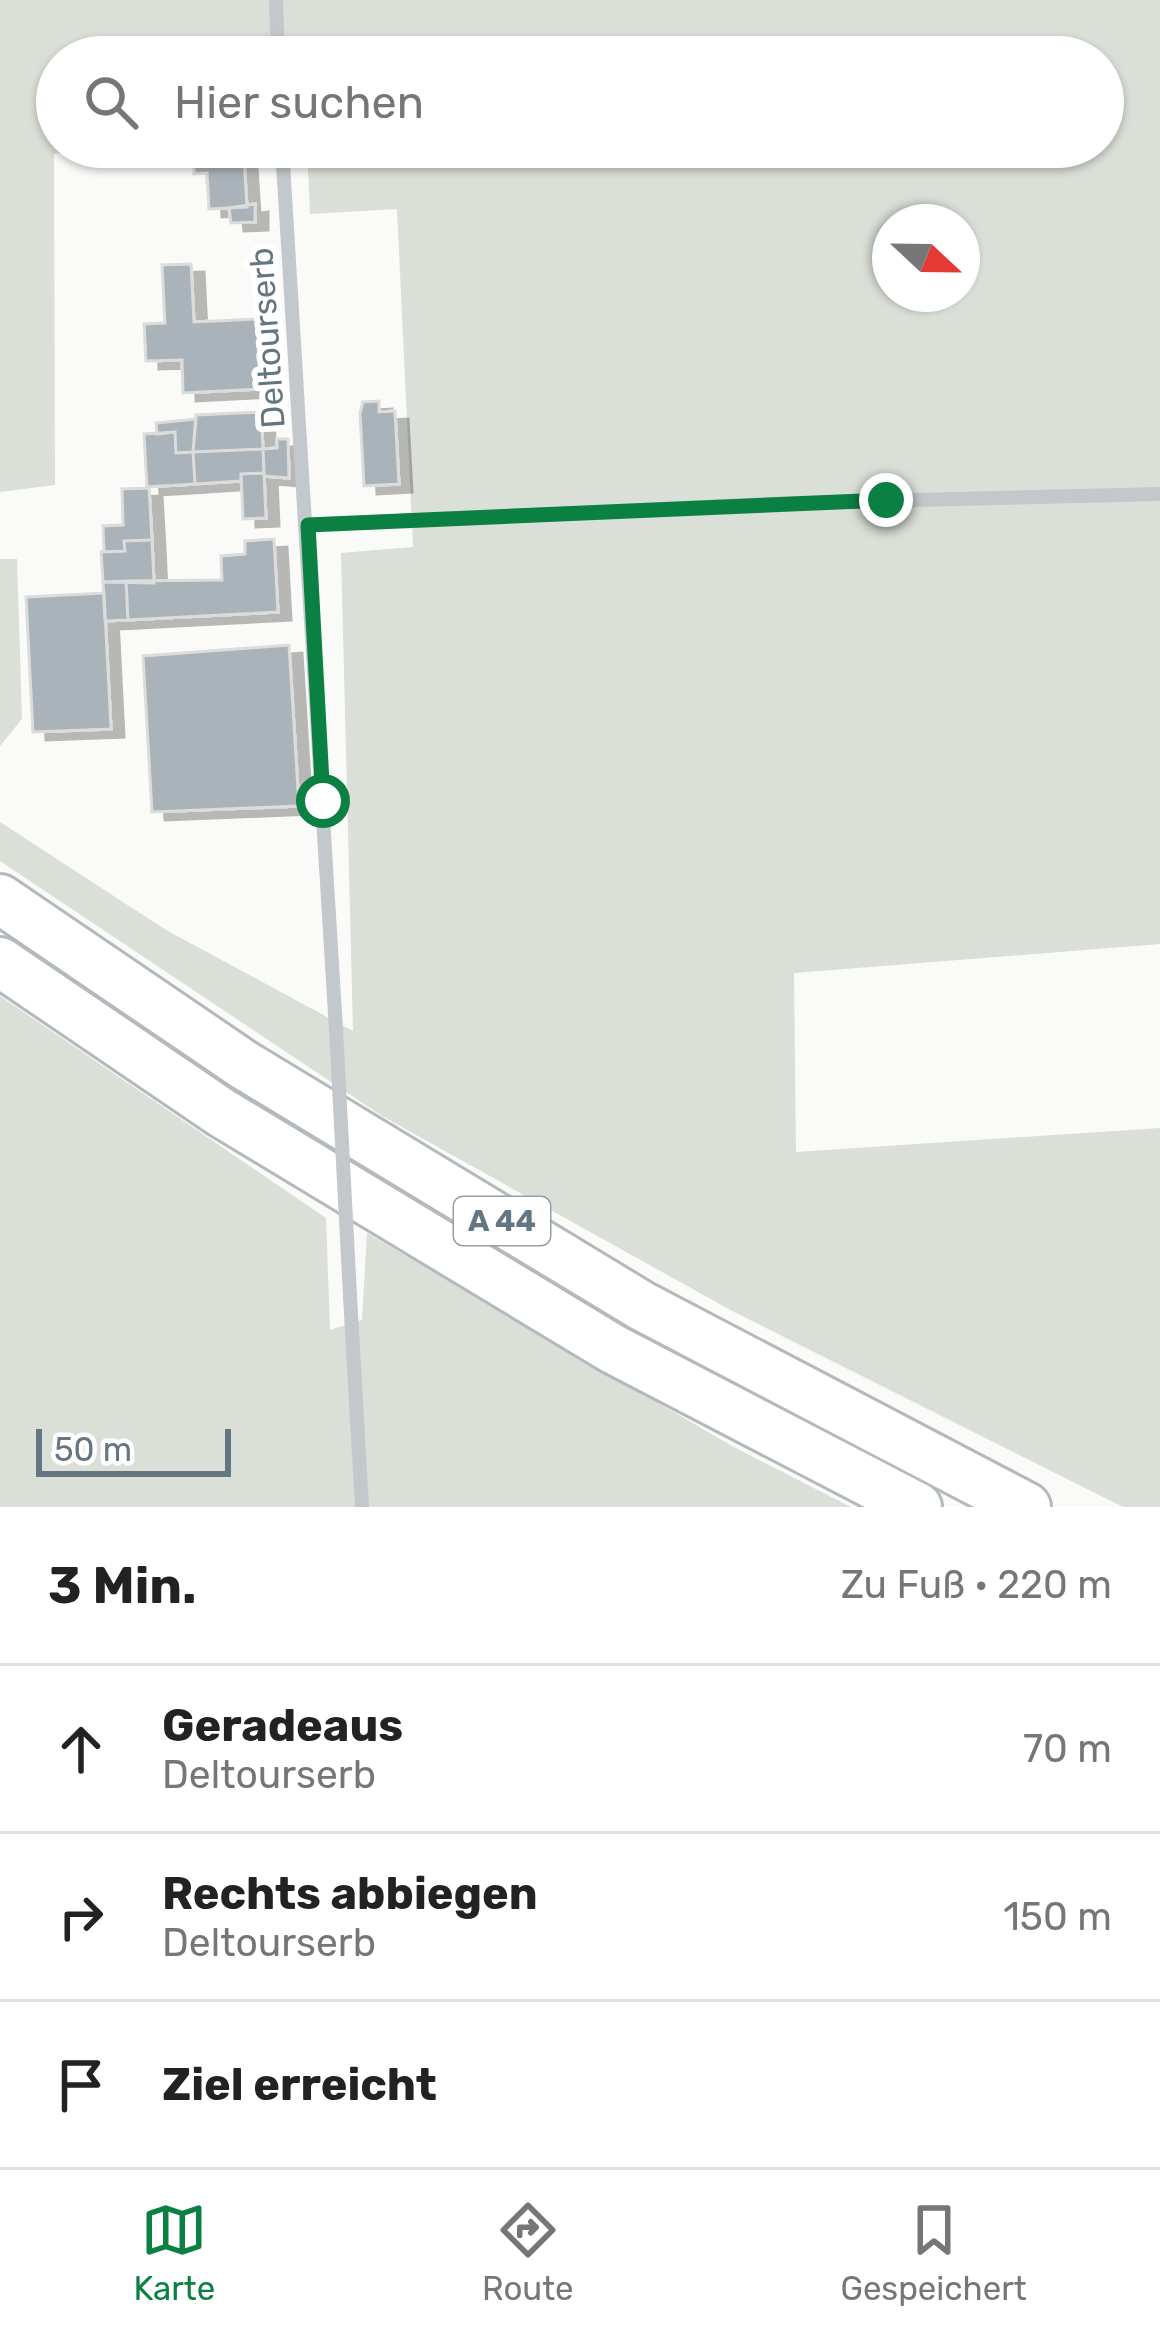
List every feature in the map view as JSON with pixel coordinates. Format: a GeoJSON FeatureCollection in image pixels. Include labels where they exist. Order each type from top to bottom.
{"type":"FeatureCollection","features":[{"type":"Feature","properties":{"kind":"highway","name":"A 44"},"geometry":{"type":"LineString","coordinates":[[0,899],[244,1065],[642,1306],[1025,1507]]}},
{"type":"Feature","properties":{"kind":"highway","name":"A 44"},"geometry":{"type":"LineString","coordinates":[[0,962],[222,1113],[613,1349],[917,1507]]}},
{"type":"Feature","properties":{"kind":"lane"},"geometry":{"type":"LineString","coordinates":[[276,0],[277,36]]}},
{"type":"Feature","properties":{"kind":"lane","name":"Deltourserb"},"geometry":{"type":"LineString","coordinates":[[284,168],[362,1507]]}},
{"type":"Feature","properties":{"kind":"lane"},"geometry":{"type":"LineString","coordinates":[[308,525],[794,502],[1160,494]]}},
{"type":"Feature","properties":{"kind":"shaded area"},"geometry":{"type":"Polygon","coordinates":[[[0,0],[1160,0],[1160,944],[794,973],[796,1152],[1160,1128],[1160,1507],[1123,1507],[734,1312],[382,1116],[0,861],[0,822],[166,930],[353,1031],[341,553],[413,547],[397,209],[310,214],[308,168],[1124,168],[1124,36],[36,36],[36,168],[54,168],[55,485],[0,492],[0,0]]]}},
{"type":"Feature","properties":{"kind":"shaded area"},"geometry":{"type":"Polygon","coordinates":[[[0,559],[17,559],[22,719],[0,746],[0,559]]]}},
{"type":"Feature","properties":{"kind":"shaded area"},"geometry":{"type":"Polygon","coordinates":[[[0,996],[326,1218],[330,1330],[362,1320],[367,1233],[732,1446],[851,1507],[0,1507],[0,996]]]}},
{"type":"Feature","properties":{"kind":"building"},"geometry":{"type":"Polygon","coordinates":[[[194,168],[245,168],[247,207],[209,209],[207,173],[194,174],[194,168]]]}},
{"type":"Feature","properties":{"kind":"building"},"geometry":{"type":"Polygon","coordinates":[[[255,204],[255,222],[231,223],[229,208],[255,204]]]}},
{"type":"Feature","properties":{"kind":"building"},"geometry":{"type":"Polygon","coordinates":[[[191,264],[194,322],[257,319],[260,389],[183,393],[182,360],[146,361],[144,324],[165,323],[162,265],[191,264]]]}},
{"type":"Feature","properties":{"kind":"building"},"geometry":{"type":"Polygon","coordinates":[[[379,401],[379,412],[395,411],[399,484],[364,486],[360,413],[363,402],[379,401]]]}},
{"type":"Feature","properties":{"kind":"building"},"geometry":{"type":"Polygon","coordinates":[[[261,412],[263,449],[193,452],[196,415],[261,412]]]}},
{"type":"Feature","properties":{"kind":"building"},"geometry":{"type":"Polygon","coordinates":[[[196,419],[193,452],[176,453],[175,432],[157,434],[156,423],[196,419]]]}},
{"type":"Feature","properties":{"kind":"building"},"geometry":{"type":"Polygon","coordinates":[[[175,432],[176,453],[193,452],[195,484],[147,487],[144,434],[175,432]]]}},
{"type":"Feature","properties":{"kind":"building"},"geometry":{"type":"Polygon","coordinates":[[[277,439],[288,439],[289,478],[264,476],[263,449],[277,448],[277,439]]]}},
{"type":"Feature","properties":{"kind":"building"},"geometry":{"type":"Polygon","coordinates":[[[263,449],[264,473],[241,474],[241,481],[195,484],[193,452],[263,449]]]}},
{"type":"Feature","properties":{"kind":"building"},"geometry":{"type":"Polygon","coordinates":[[[264,473],[266,518],[243,519],[241,474],[264,473]]]}},
{"type":"Feature","properties":{"kind":"building"},"geometry":{"type":"Polygon","coordinates":[[[149,488],[152,540],[124,541],[125,551],[104,552],[103,526],[123,525],[122,489],[149,488]]]}},
{"type":"Feature","properties":{"kind":"building"},"geometry":{"type":"Polygon","coordinates":[[[274,539],[278,612],[128,620],[126,581],[222,580],[221,556],[245,554],[245,541],[274,539]]]}},
{"type":"Feature","properties":{"kind":"building"},"geometry":{"type":"Polygon","coordinates":[[[152,540],[154,583],[103,582],[101,552],[125,551],[124,541],[152,540]]]}},
{"type":"Feature","properties":{"kind":"building"},"geometry":{"type":"Polygon","coordinates":[[[126,581],[128,620],[105,621],[103,582],[126,581]]]}},
{"type":"Feature","properties":{"kind":"building"},"geometry":{"type":"Polygon","coordinates":[[[104,593],[111,729],[33,732],[26,597],[104,593]]]}},
{"type":"Feature","properties":{"kind":"building"},"geometry":{"type":"Polygon","coordinates":[[[289,645],[299,806],[152,812],[143,656],[289,645]]]}},
{"type":"Feature","properties":{"kind":"route"},"geometry":{"type":"LineString","coordinates":[[323,801],[308,525],[886,500]]}}]}
